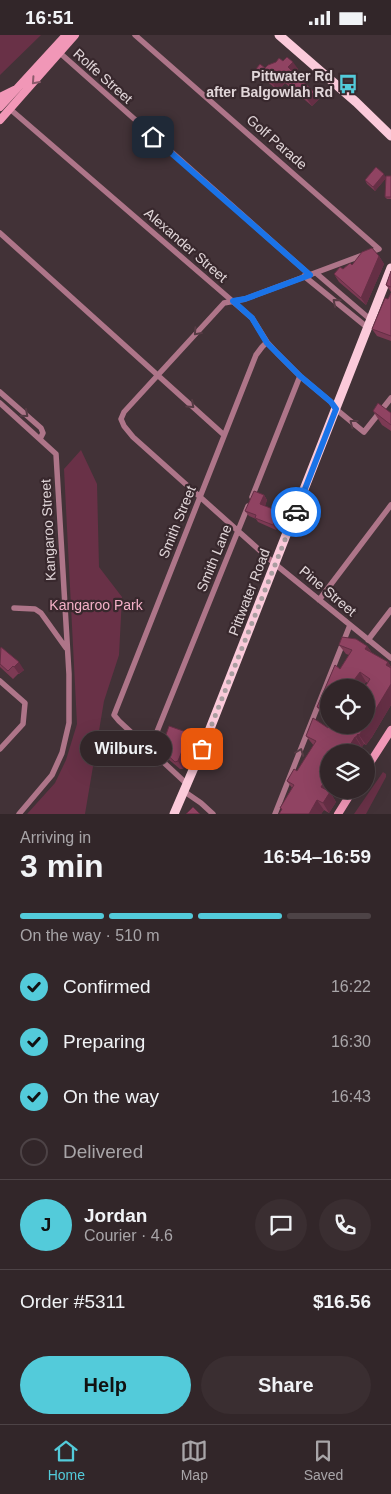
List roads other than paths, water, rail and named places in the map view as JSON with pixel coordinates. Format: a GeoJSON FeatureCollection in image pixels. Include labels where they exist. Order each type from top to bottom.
{"type":"FeatureCollection","features":[{"type":"Feature","properties":{"kind":"main road"},"geometry":{"type":"LineString","coordinates":[[0,107],[66,35]]}},
{"type":"Feature","properties":{"kind":"main road"},"geometry":{"type":"LineString","coordinates":[[0,120],[75,35]]}},
{"type":"Feature","properties":{"kind":"main road"},"geometry":{"type":"LineString","coordinates":[[278,35],[356,102],[391,135]]}},
{"type":"Feature","properties":{"kind":"main road"},"geometry":{"type":"LineString","coordinates":[[0,97],[19,88]]}},
{"type":"Feature","properties":{"kind":"main road","name":"Pittwater Road"},"geometry":{"type":"LineString","coordinates":[[174,814],[186,788],[391,268]]}},
{"type":"Feature","properties":{"kind":"main road"},"geometry":{"type":"LineString","coordinates":[[375,755],[391,731]]}},
{"type":"Feature","properties":{"kind":"main road"},"geometry":{"type":"LineString","coordinates":[[338,814],[347,799]]}},
{"type":"Feature","properties":{"kind":"street","name":"Golf Parade"},"geometry":{"type":"LineString","coordinates":[[135,35],[379,249],[310,275]]}},
{"type":"Feature","properties":{"kind":"street","name":"Rolfe Street"},"geometry":{"type":"LineString","coordinates":[[60,53],[69,63],[310,275],[369,324]]}},
{"type":"Feature","properties":{"kind":"street","name":"Alexander Street"},"geometry":{"type":"LineString","coordinates":[[10,109],[252,318],[267,343],[300,376],[364,432],[391,398]]}},
{"type":"Feature","properties":{"kind":"street"},"geometry":{"type":"LineString","coordinates":[[0,233],[224,435]]}},
{"type":"Feature","properties":{"kind":"street","name":"Rolfe Street"},"geometry":{"type":"LineString","coordinates":[[310,275],[369,324]]}},
{"type":"Feature","properties":{"kind":"street"},"geometry":{"type":"LineString","coordinates":[[158,375],[218,307],[224,303],[245,299],[310,275]]}},
{"type":"Feature","properties":{"kind":"street","name":"Smith Street"},"geometry":{"type":"LineString","coordinates":[[150,749],[114,715],[256,355],[267,343]]}},
{"type":"Feature","properties":{"kind":"street","name":"Pine Street"},"geometry":{"type":"LineString","coordinates":[[158,375],[124,412],[121,419],[133,437],[275,564],[391,658]]}},
{"type":"Feature","properties":{"kind":"street","name":"Smith Lane"},"geometry":{"type":"LineString","coordinates":[[150,749],[300,376]]}},
{"type":"Feature","properties":{"kind":"street"},"geometry":{"type":"LineString","coordinates":[[0,392],[41,428],[43,433],[40,439]]}},
{"type":"Feature","properties":{"kind":"street","name":"Kangaroo Street"},"geometry":{"type":"LineString","coordinates":[[0,403],[56,454],[70,705],[66,740],[52,775],[19,814]]}},
{"type":"Feature","properties":{"kind":"street"},"geometry":{"type":"LineString","coordinates":[[319,599],[391,505]]}},
{"type":"Feature","properties":{"kind":"street"},"geometry":{"type":"LineString","coordinates":[[14,608],[35,609],[41,613],[67,650]]}},
{"type":"Feature","properties":{"kind":"street"},"geometry":{"type":"LineString","coordinates":[[368,640],[391,610]]}},
{"type":"Feature","properties":{"kind":"street"},"geometry":{"type":"LineString","coordinates":[[275,814],[350,625]]}},
{"type":"Feature","properties":{"kind":"street"},"geometry":{"type":"LineString","coordinates":[[0,681],[25,703],[23,724],[0,749]]}},
{"type":"Feature","properties":{"kind":"street"},"geometry":{"type":"LineString","coordinates":[[150,749],[213,814]]}},
{"type":"Feature","properties":{"kind":"place","name":"Pittwater Rd after Balgowlah Rd"},"geometry":{"type":"Point","coordinates":[348,84]}},
{"type":"Feature","properties":{"kind":"place","name":"Wilburs."},"geometry":{"type":"Point","coordinates":[202,749]}},
{"type":"Feature","properties":{"kind":"park label","name":"Kangaroo Park"},"geometry":{"type":"Point","coordinates":[96,605]}}]}
